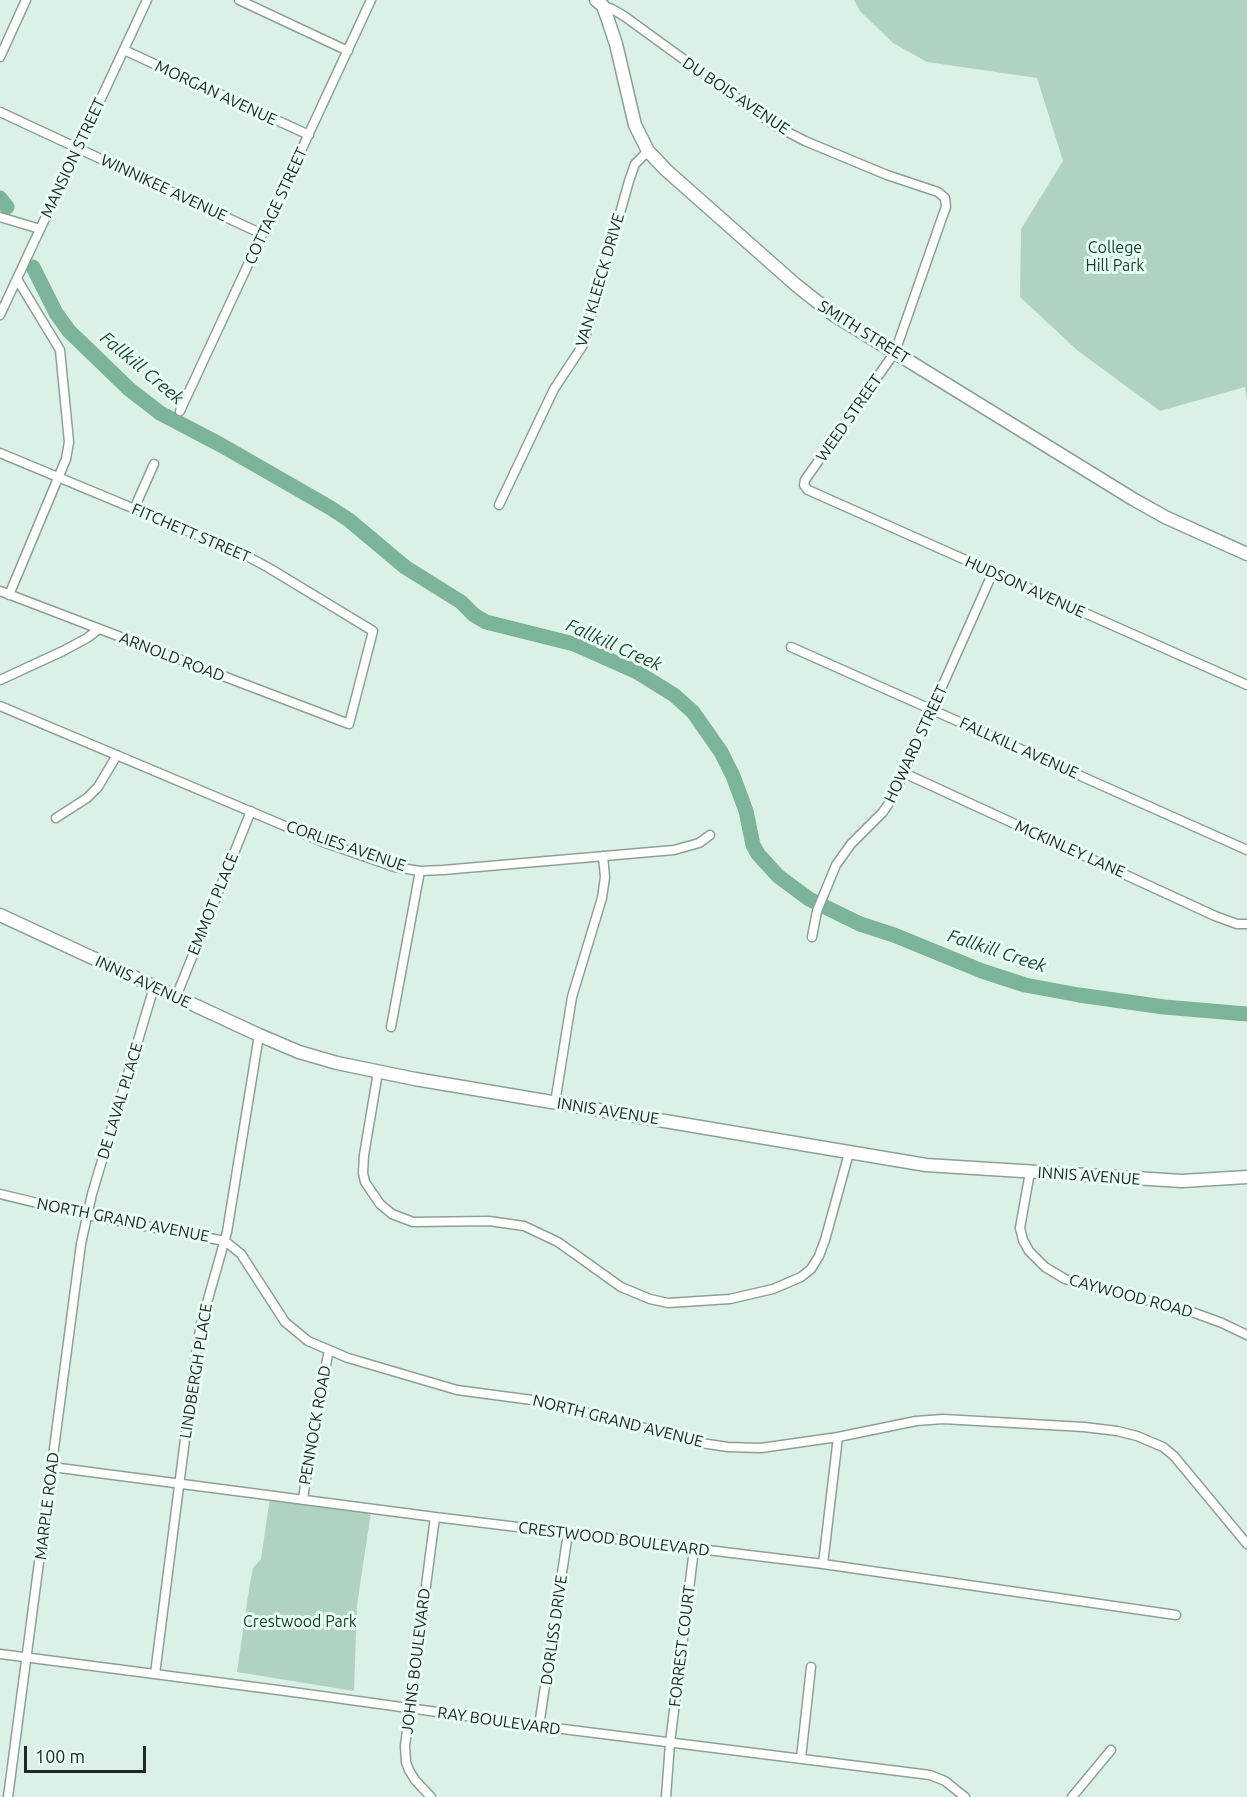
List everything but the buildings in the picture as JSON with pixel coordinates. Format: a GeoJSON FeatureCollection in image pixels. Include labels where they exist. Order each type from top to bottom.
{"type":"FeatureCollection","features":[{"type":"Feature","properties":{"kind":"main road","name":"SMITH STREET"},"geometry":{"type":"LineString","coordinates":[[599,3],[616,44],[635,125],[648,151],[666,170],[795,285],[834,315],[1165,517],[1247,554]]}},
{"type":"Feature","properties":{"kind":"main road","name":"INNIS AVENUE"},"geometry":{"type":"LineString","coordinates":[[0,915],[299,1052],[378,1072],[926,1165],[1182,1181],[1247,1177]]}},
{"type":"Feature","properties":{"kind":"street"},"geometry":{"type":"LineString","coordinates":[[0,57],[26,0]]}},
{"type":"Feature","properties":{"kind":"street","name":"MANSION STREET"},"geometry":{"type":"LineString","coordinates":[[0,315],[147,0]]}},
{"type":"Feature","properties":{"kind":"street"},"geometry":{"type":"LineString","coordinates":[[238,0],[253,3],[348,51]]}},
{"type":"Feature","properties":{"kind":"street","name":"COTTAGE STREET"},"geometry":{"type":"LineString","coordinates":[[180,411],[371,0]]}},
{"type":"Feature","properties":{"kind":"street","name":"DU BOIS AVENUE"},"geometry":{"type":"LineString","coordinates":[[599,3],[624,16],[774,125],[805,141],[887,175],[938,192],[945,198]]}},
{"type":"Feature","properties":{"kind":"street","name":"MORGAN AVENUE"},"geometry":{"type":"LineString","coordinates":[[123,50],[309,135]]}},
{"type":"Feature","properties":{"kind":"street","name":"WINNIKEE AVENUE"},"geometry":{"type":"LineString","coordinates":[[0,112],[262,234]]}},
{"type":"Feature","properties":{"kind":"street","name":"VAN KLEECK DRIVE"},"geometry":{"type":"LineString","coordinates":[[499,505],[554,389],[583,345],[635,164],[648,151]]}},
{"type":"Feature","properties":{"kind":"street","name":"WEED STREET"},"geometry":{"type":"LineString","coordinates":[[804,485],[805,480],[895,352],[946,207],[945,198]]}},
{"type":"Feature","properties":{"kind":"street"},"geometry":{"type":"LineString","coordinates":[[0,217],[40,229]]}},
{"type":"Feature","properties":{"kind":"street"},"geometry":{"type":"LineString","coordinates":[[9,595],[58,477],[69,442],[62,357],[57,343],[17,279]]}},
{"type":"Feature","properties":{"kind":"street","name":"FITCHETT STREET"},"geometry":{"type":"LineString","coordinates":[[0,453],[256,560],[373,631],[349,724]]}},
{"type":"Feature","properties":{"kind":"street"},"geometry":{"type":"LineString","coordinates":[[134,509],[154,464]]}},
{"type":"Feature","properties":{"kind":"street","name":"HUDSON AVENUE"},"geometry":{"type":"LineString","coordinates":[[804,485],[808,490],[1247,685]]}},
{"type":"Feature","properties":{"kind":"street","name":"HOWARD STREET"},"geometry":{"type":"LineString","coordinates":[[812,937],[817,911],[836,865],[851,844],[883,812],[893,797],[993,572]]}},
{"type":"Feature","properties":{"kind":"street"},"geometry":{"type":"LineString","coordinates":[[0,591],[99,629]]}},
{"type":"Feature","properties":{"kind":"street","name":"ARNOLD ROAD"},"geometry":{"type":"LineString","coordinates":[[0,680],[63,651],[99,629],[349,724]]}},
{"type":"Feature","properties":{"kind":"street","name":"FALLKILL AVENUE"},"geometry":{"type":"LineString","coordinates":[[791,647],[1247,850]]}},
{"type":"Feature","properties":{"kind":"street","name":"CORLIES AVENUE"},"geometry":{"type":"LineString","coordinates":[[0,706],[333,845],[395,867],[420,871],[462,869],[687,848],[710,835]]}},
{"type":"Feature","properties":{"kind":"street"},"geometry":{"type":"LineString","coordinates":[[56,818],[87,798],[98,787],[117,755]]}},
{"type":"Feature","properties":{"kind":"street","name":"MCKINLEY LANE"},"geometry":{"type":"LineString","coordinates":[[904,773],[1215,916],[1237,924],[1247,924]]}},
{"type":"Feature","properties":{"kind":"street","name":"EMMOT PLACE"},"geometry":{"type":"LineString","coordinates":[[176,997],[250,811]]}},
{"type":"Feature","properties":{"kind":"street"},"geometry":{"type":"LineString","coordinates":[[555,1102],[572,997],[602,898],[605,877],[603,856]]}},
{"type":"Feature","properties":{"kind":"street"},"geometry":{"type":"LineString","coordinates":[[391,1027],[420,871]]}},
{"type":"Feature","properties":{"kind":"street","name":"DE LAVAL PLACE"},"geometry":{"type":"LineString","coordinates":[[87,1215],[154,987]]}},
{"type":"Feature","properties":{"kind":"street","name":"LINDBERGH PLACE"},"geometry":{"type":"LineString","coordinates":[[155,1674],[201,1324],[225,1240],[259,1035]]}},
{"type":"Feature","properties":{"kind":"street"},"geometry":{"type":"LineString","coordinates":[[378,1072],[363,1173],[372,1195],[386,1209],[402,1219],[413,1222],[489,1221],[524,1226],[558,1242],[621,1287],[650,1299],[668,1303],[730,1299],[773,1289],[801,1277],[811,1269],[825,1240],[849,1153]]}},
{"type":"Feature","properties":{"kind":"street","name":"CAYWOOD ROAD"},"geometry":{"type":"LineString","coordinates":[[1030,1172],[1020,1228],[1029,1251],[1045,1267],[1065,1279],[1192,1312],[1247,1335]]}},
{"type":"Feature","properties":{"kind":"street","name":"NORTH GRAND AVENUE"},"geometry":{"type":"LineString","coordinates":[[0,1194],[87,1215],[225,1240],[241,1254],[285,1322],[308,1341],[328,1350],[457,1390],[547,1402],[701,1443],[761,1448],[838,1437],[916,1421],[943,1419],[1084,1427],[1137,1436],[1163,1446],[1174,1456],[1247,1545]]}},
{"type":"Feature","properties":{"kind":"street","name":"MARPLE ROAD"},"geometry":{"type":"LineString","coordinates":[[8,1797],[75,1281],[87,1215]]}},
{"type":"Feature","properties":{"kind":"street","name":"PENNOCK ROAD"},"geometry":{"type":"LineString","coordinates":[[303,1500],[311,1440],[328,1350]]}},
{"type":"Feature","properties":{"kind":"street"},"geometry":{"type":"LineString","coordinates":[[823,1564],[838,1437]]}},
{"type":"Feature","properties":{"kind":"street","name":"CRESTWOOD BOULEVARD"},"geometry":{"type":"LineString","coordinates":[[52,1467],[435,1517],[823,1564],[1176,1615]]}},
{"type":"Feature","properties":{"kind":"street","name":"JOHNS BOULEVARD"},"geometry":{"type":"LineString","coordinates":[[431,1797],[415,1780],[406,1762],[405,1746],[435,1517]]}},
{"type":"Feature","properties":{"kind":"street","name":"DORLISS DRIVE"},"geometry":{"type":"LineString","coordinates":[[539,1726],[568,1533]]}},
{"type":"Feature","properties":{"kind":"street","name":"FORREST COURT"},"geometry":{"type":"LineString","coordinates":[[670,1743],[694,1549]]}},
{"type":"Feature","properties":{"kind":"street","name":"RAY BOULEVARD"},"geometry":{"type":"LineString","coordinates":[[0,1654],[539,1726],[930,1775],[945,1781],[965,1797]]}},
{"type":"Feature","properties":{"kind":"street"},"geometry":{"type":"LineString","coordinates":[[801,1758],[811,1667]]}},
{"type":"Feature","properties":{"kind":"street"},"geometry":{"type":"LineString","coordinates":[[666,1797],[670,1743]]}},
{"type":"Feature","properties":{"kind":"street"},"geometry":{"type":"LineString","coordinates":[[1072,1797],[1111,1750]]}},
{"type":"Feature","properties":{"kind":"green space","name":"College Hill Park"},"geometry":{"type":"Polygon","coordinates":[[[854,0],[1247,0],[1247,400],[1245,387],[1160,411],[1078,351],[1020,297],[1021,229],[1063,161],[1037,78],[927,62],[893,43],[860,11],[854,0]]]}},
{"type":"Feature","properties":{"kind":"green space","name":"Crestwood Park"},"geometry":{"type":"Polygon","coordinates":[[[270,1497],[371,1512],[357,1605],[354,1691],[237,1672],[249,1589],[253,1568],[261,1559],[270,1497]]]}},
{"type":"Feature","properties":{"kind":"waterway","name":"Fallkill Creek"},"geometry":{"type":"LineString","coordinates":[[0,198],[7,207]]}},
{"type":"Feature","properties":{"kind":"waterway","name":"Fallkill Creek"},"geometry":{"type":"LineString","coordinates":[[33,267],[56,313],[69,331],[129,389],[160,413],[329,507],[349,520],[405,567],[461,602],[474,615],[486,622],[574,644],[637,672],[674,695],[693,712],[721,752],[746,811],[753,845],[758,854],[778,876],[809,899],[860,924],[1025,985],[1164,1007],[1247,1014]]}}]}
